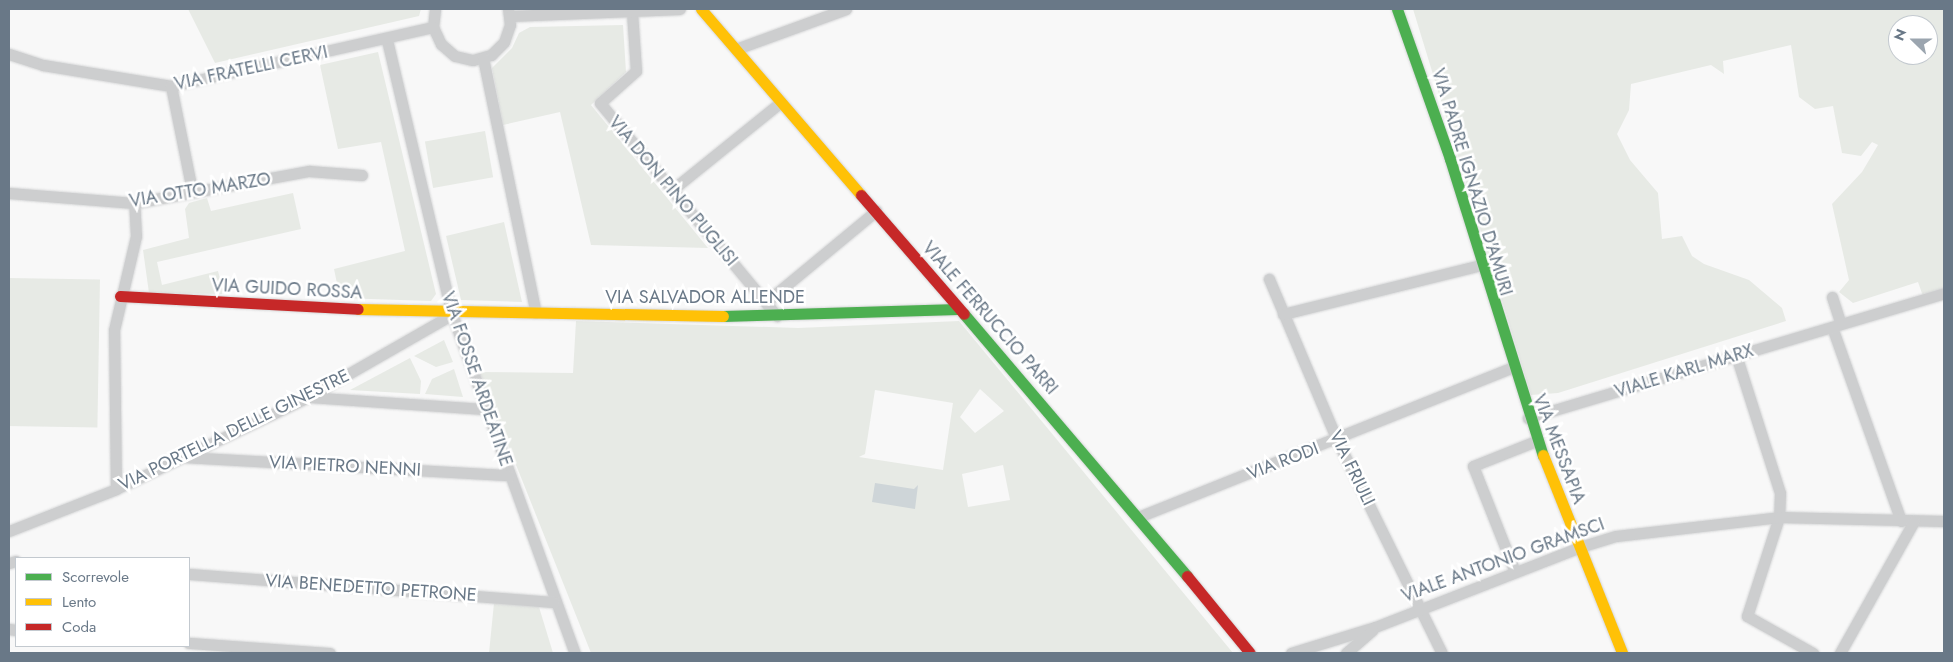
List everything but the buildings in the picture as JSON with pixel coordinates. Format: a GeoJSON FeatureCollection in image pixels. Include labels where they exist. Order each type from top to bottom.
{"type":"FeatureCollection","features":[{"type":"Feature","properties":{"kind":"street"},"geometry":{"type":"LineString","coordinates":[[435,9],[433,26],[440,44],[455,56],[483,58],[504,42],[509,12],[632,12],[680,9]]}},
{"type":"Feature","properties":{"kind":"street","name":"VIALE FERRUCCIO PARRI"},"geometry":{"type":"LineString","coordinates":[[701,9],[1138,517],[1250,653]]}},
{"type":"Feature","properties":{"kind":"street"},"geometry":{"type":"LineString","coordinates":[[736,49],[846,9]]}},
{"type":"Feature","properties":{"kind":"street","name":"VIA PADRE IGNAZIO D'AMURI"},"geometry":{"type":"LineString","coordinates":[[1397,9],[1481,266],[1510,368]]}},
{"type":"Feature","properties":{"kind":"street","name":"VIA DON PINO PUGLISI"},"geometry":{"type":"LineString","coordinates":[[632,12],[636,71],[600,103],[777,316]]}},
{"type":"Feature","properties":{"kind":"street","name":"VIA FRATELLI CERVI"},"geometry":{"type":"LineString","coordinates":[[9,54],[43,65],[171,86],[387,40],[433,26]]}},
{"type":"Feature","properties":{"kind":"street","name":"VIA FOSSE ARDEATINE"},"geometry":{"type":"LineString","coordinates":[[387,40],[452,314],[562,626]]}},
{"type":"Feature","properties":{"kind":"street"},"geometry":{"type":"LineString","coordinates":[[483,58],[536,313]]}},
{"type":"Feature","properties":{"kind":"street"},"geometry":{"type":"LineString","coordinates":[[171,86],[192,190]]}},
{"type":"Feature","properties":{"kind":"street"},"geometry":{"type":"LineString","coordinates":[[672,190],[781,102]]}},
{"type":"Feature","properties":{"kind":"street","name":"VIA OTTO MARZO"},"geometry":{"type":"LineString","coordinates":[[9,193],[134,203],[192,190],[309,171],[362,175]]}},
{"type":"Feature","properties":{"kind":"street"},"geometry":{"type":"LineString","coordinates":[[116,489],[114,330],[120,296],[136,236],[134,203]]}},
{"type":"Feature","properties":{"kind":"street"},"geometry":{"type":"LineString","coordinates":[[766,302],[876,211]]}},
{"type":"Feature","properties":{"kind":"street"},"geometry":{"type":"LineString","coordinates":[[1283,314],[1481,266]]}},
{"type":"Feature","properties":{"kind":"street","name":"VIA FRIULI"},"geometry":{"type":"LineString","coordinates":[[1269,279],[1337,440],[1442,653]]}},
{"type":"Feature","properties":{"kind":"street","name":"VIA GUIDO ROSSA"},"geometry":{"type":"LineString","coordinates":[[120,296],[452,314]]}},
{"type":"Feature","properties":{"kind":"street"},"geometry":{"type":"LineString","coordinates":[[1832,297],[1836,325],[1901,521]]}},
{"type":"Feature","properties":{"kind":"street","name":"VIALE KARL MARX"},"geometry":{"type":"LineString","coordinates":[[1528,418],[1836,325],[1943,297]]}},
{"type":"Feature","properties":{"kind":"street","name":"VIA SALVADOR ALLENDE"},"geometry":{"type":"LineString","coordinates":[[452,314],[536,313],[777,316],[958,309]]}},
{"type":"Feature","properties":{"kind":"street","name":"VIA PORTELLA DELLE GINESTRE"},"geometry":{"type":"LineString","coordinates":[[9,531],[116,489],[308,397],[452,314]]}},
{"type":"Feature","properties":{"kind":"street"},"geometry":{"type":"LineString","coordinates":[[1736,355],[1780,493],[1779,517],[1747,616],[1813,653]]}},
{"type":"Feature","properties":{"kind":"street","name":"VIA MESSAPIA"},"geometry":{"type":"LineString","coordinates":[[1510,368],[1536,441],[1622,653]]}},
{"type":"Feature","properties":{"kind":"street","name":"VIA RODI"},"geometry":{"type":"LineString","coordinates":[[1138,517],[1337,440],[1510,368]]}},
{"type":"Feature","properties":{"kind":"street"},"geometry":{"type":"LineString","coordinates":[[308,397],[486,409]]}},
{"type":"Feature","properties":{"kind":"street"},"geometry":{"type":"LineString","coordinates":[[1515,572],[1473,466],[1536,441]]}},
{"type":"Feature","properties":{"kind":"street","name":"VIA PIETRO NENNI"},"geometry":{"type":"LineString","coordinates":[[182,457],[509,475]]}},
{"type":"Feature","properties":{"kind":"street","name":"VIALE ANTONIO GRAMSCI"},"geometry":{"type":"LineString","coordinates":[[1291,653],[1375,627],[1580,547],[1616,536],[1779,517],[1944,522]]}},
{"type":"Feature","properties":{"kind":"street"},"geometry":{"type":"LineString","coordinates":[[1840,653],[1914,521]]}},
{"type":"Feature","properties":{"kind":"street","name":"VIA BENEDETTO PETRONE"},"geometry":{"type":"LineString","coordinates":[[190,574],[554,602]]}},
{"type":"Feature","properties":{"kind":"street"},"geometry":{"type":"LineString","coordinates":[[562,626],[566,653]]}},
{"type":"Feature","properties":{"kind":"street"},"geometry":{"type":"LineString","coordinates":[[562,626],[575,653]]}},
{"type":"Feature","properties":{"kind":"street","name":"VIALE ANTONIO GRAMSCI"},"geometry":{"type":"LineString","coordinates":[[1346,653],[1375,627]]}},
{"type":"Feature","properties":{"kind":"street"},"geometry":{"type":"LineString","coordinates":[[190,643],[330,653]]}},
{"type":"Feature","properties":{"kind":"shaded area"},"geometry":{"type":"Polygon","coordinates":[[[188,9],[421,9],[419,16],[215,63],[188,9]]]}},
{"type":"Feature","properties":{"kind":"shaded area"},"geometry":{"type":"Polygon","coordinates":[[[1413,9],[1944,9],[1944,293],[1924,299],[1918,282],[1853,303],[1839,292],[1849,280],[1832,204],[1862,172],[1878,145],[1872,142],[1861,156],[1842,153],[1833,106],[1815,109],[1799,97],[1791,45],[1723,61],[1724,74],[1711,65],[1631,84],[1629,110],[1617,134],[1630,160],[1658,193],[1662,239],[1682,236],[1692,256],[1704,264],[1749,280],[1782,308],[1786,321],[1558,393],[1531,395],[1413,9]]]}},
{"type":"Feature","properties":{"kind":"shaded area"},"geometry":{"type":"Polygon","coordinates":[[[623,25],[626,72],[591,105],[708,248],[591,245],[560,112],[503,125],[492,68],[512,48],[519,33],[530,27],[623,25]]]}},
{"type":"Feature","properties":{"kind":"shaded area"},"geometry":{"type":"Polygon","coordinates":[[[378,52],[436,294],[431,301],[340,298],[334,269],[405,251],[381,142],[338,149],[320,65],[378,52]]]}},
{"type":"Feature","properties":{"kind":"shaded area"},"geometry":{"type":"Polygon","coordinates":[[[485,131],[493,177],[433,188],[425,142],[485,131]]]}},
{"type":"Feature","properties":{"kind":"shaded area"},"geometry":{"type":"Polygon","coordinates":[[[293,193],[301,229],[157,262],[162,285],[218,271],[224,294],[149,293],[143,250],[189,238],[185,209],[189,203],[207,198],[211,211],[293,193]]]}},
{"type":"Feature","properties":{"kind":"shaded area"},"geometry":{"type":"Polygon","coordinates":[[[504,222],[522,302],[461,300],[446,236],[504,222]]]}},
{"type":"Feature","properties":{"kind":"shaded area"},"geometry":{"type":"Polygon","coordinates":[[[9,278],[100,280],[97,428],[9,426],[9,278]]]}},
{"type":"Feature","properties":{"kind":"shaded area"},"geometry":{"type":"Polygon","coordinates":[[[576,321],[798,328],[959,321],[1233,653],[591,653],[479,372],[573,373],[576,321]],[[980,389],[960,417],[975,433],[1004,411],[980,389]],[[875,390],[865,454],[859,457],[943,470],[953,403],[875,390]],[[1003,465],[962,474],[968,507],[1010,500],[1003,465]]]}},
{"type":"Feature","properties":{"kind":"shaded area"},"geometry":{"type":"Polygon","coordinates":[[[444,340],[453,362],[436,367],[414,356],[444,340]]]}},
{"type":"Feature","properties":{"kind":"shaded area"},"geometry":{"type":"Polygon","coordinates":[[[410,358],[421,381],[420,394],[350,390],[410,358]]]}},
{"type":"Feature","properties":{"kind":"shaded area"},"geometry":{"type":"Polygon","coordinates":[[[454,369],[463,397],[425,394],[432,379],[454,369]]]}},
{"type":"Feature","properties":{"kind":"shaded area"},"geometry":{"type":"Polygon","coordinates":[[[875,483],[914,489],[918,485],[915,509],[872,502],[875,483]]]}},
{"type":"Feature","properties":{"kind":"shaded area"},"geometry":{"type":"Polygon","coordinates":[[[494,603],[539,607],[553,653],[489,653],[494,603]]]}},
{"type":"Feature","properties":{"kind":"traffic: fast"},"geometry":{"type":"LineString","coordinates":[[1397,9],[1450,159],[1543,455]]}},
{"type":"Feature","properties":{"kind":"traffic: fast"},"geometry":{"type":"LineString","coordinates":[[723,316],[958,309]]}},
{"type":"Feature","properties":{"kind":"traffic: fast"},"geometry":{"type":"LineString","coordinates":[[964,314],[1187,576]]}},
{"type":"Feature","properties":{"kind":"traffic: slow"},"geometry":{"type":"LineString","coordinates":[[701,9],[861,195]]}},
{"type":"Feature","properties":{"kind":"traffic: slow"},"geometry":{"type":"LineString","coordinates":[[358,309],[723,316]]}},
{"type":"Feature","properties":{"kind":"traffic: slow"},"geometry":{"type":"LineString","coordinates":[[1543,455],[1622,653]]}},
{"type":"Feature","properties":{"kind":"traffic: jam"},"geometry":{"type":"LineString","coordinates":[[861,195],[964,314]]}},
{"type":"Feature","properties":{"kind":"traffic: jam"},"geometry":{"type":"LineString","coordinates":[[120,296],[358,309]]}},
{"type":"Feature","properties":{"kind":"traffic: jam"},"geometry":{"type":"LineString","coordinates":[[1187,576],[1250,653]]}}]}
